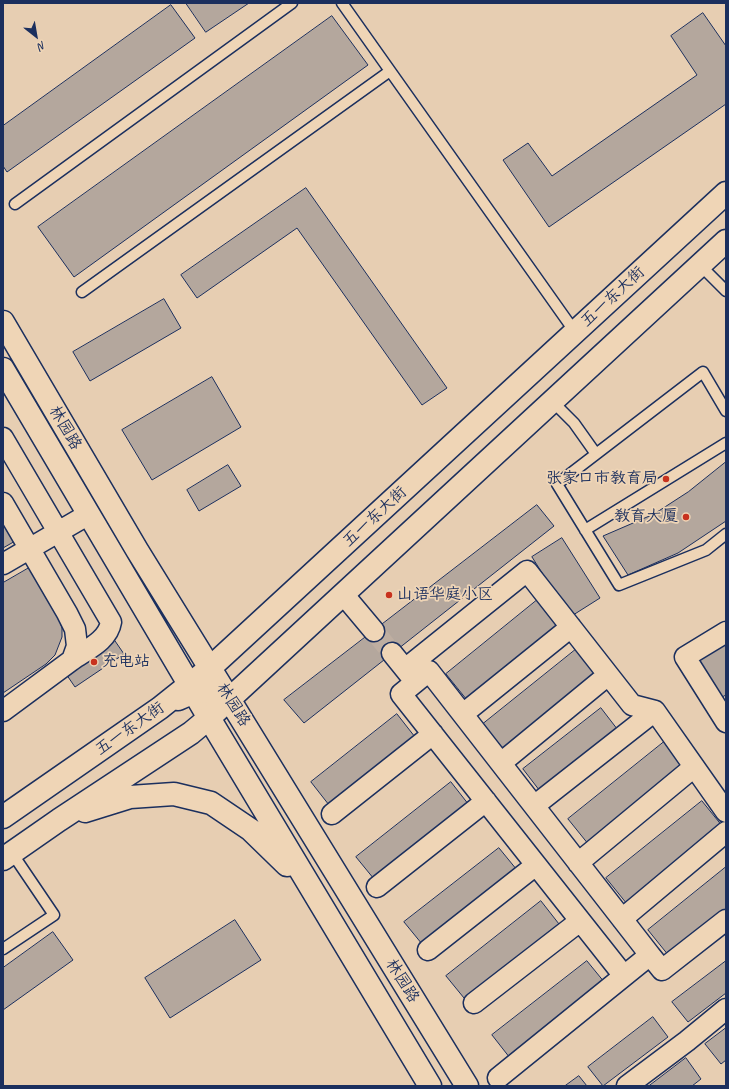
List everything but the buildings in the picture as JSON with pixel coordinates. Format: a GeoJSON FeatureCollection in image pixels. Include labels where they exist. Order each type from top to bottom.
{"type":"FeatureCollection","features":[{"type":"Feature","properties":{"kind":"main road","name":"五一东大街"},"geometry":{"type":"LineString","coordinates":[[3,817],[160,708],[191,689],[210,668],[726,193]]}},
{"type":"Feature","properties":{"kind":"main road"},"geometry":{"type":"LineString","coordinates":[[8,856],[191,733],[209,718],[726,241]]}},
{"type":"Feature","properties":{"kind":"main road","name":"林园路"},"geometry":{"type":"LineString","coordinates":[[3,322],[137,550],[466,1086]]}},
{"type":"Feature","properties":{"kind":"main road","name":"林园路"},"geometry":{"type":"LineString","coordinates":[[3,369],[191,689],[430,1086]]}},
{"type":"Feature","properties":{"kind":"main road"},"geometry":{"type":"LineString","coordinates":[[191,689],[229,698]]}},
{"type":"Feature","properties":{"kind":"main road"},"geometry":{"type":"LineString","coordinates":[[60,820],[130,797],[174,794],[211,803],[251,830],[309,887]]}},
{"type":"Feature","properties":{"kind":"street"},"geometry":{"type":"LineString","coordinates":[[3,438],[111,622],[110,631],[105,636],[3,711]]}},
{"type":"Feature","properties":{"kind":"street"},"geometry":{"type":"LineString","coordinates":[[3,504],[75,629],[77,646],[72,660]]}},
{"type":"Feature","properties":{"kind":"street"},"geometry":{"type":"LineString","coordinates":[[3,564],[89,514]]}},
{"type":"Feature","properties":{"kind":"street"},"geometry":{"type":"LineString","coordinates":[[624,976],[402,694],[410,676],[527,571],[632,705],[655,711],[726,812]]}},
{"type":"Feature","properties":{"kind":"street"},"geometry":{"type":"LineString","coordinates":[[343,594],[374,630]]}},
{"type":"Feature","properties":{"kind":"street"},"geometry":{"type":"LineString","coordinates":[[463,714],[571,627]]}},
{"type":"Feature","properties":{"kind":"street"},"geometry":{"type":"LineString","coordinates":[[724,714],[685,657],[726,632]]}},
{"type":"Feature","properties":{"kind":"street"},"geometry":{"type":"LineString","coordinates":[[392,654],[410,676]]}},
{"type":"Feature","properties":{"kind":"street"},"geometry":{"type":"LineString","coordinates":[[410,676],[429,671],[662,970],[726,920]]}},
{"type":"Feature","properties":{"kind":"street"},"geometry":{"type":"LineString","coordinates":[[501,763],[608,675]]}},
{"type":"Feature","properties":{"kind":"street"},"geometry":{"type":"LineString","coordinates":[[534,806],[655,711]]}},
{"type":"Feature","properties":{"kind":"street"},"geometry":{"type":"LineString","coordinates":[[332,814],[434,734]]}},
{"type":"Feature","properties":{"kind":"street"},"geometry":{"type":"LineString","coordinates":[[578,862],[694,767]]}},
{"type":"Feature","properties":{"kind":"street"},"geometry":{"type":"LineString","coordinates":[[377,887],[486,801]]}},
{"type":"Feature","properties":{"kind":"street"},"geometry":{"type":"LineString","coordinates":[[622,918],[726,832]]}},
{"type":"Feature","properties":{"kind":"street"},"geometry":{"type":"LineString","coordinates":[[428,950],[536,865]]}},
{"type":"Feature","properties":{"kind":"street"},"geometry":{"type":"LineString","coordinates":[[474,1003],[580,921]]}},
{"type":"Feature","properties":{"kind":"street"},"geometry":{"type":"LineString","coordinates":[[498,1078],[650,955]]}},
{"type":"Feature","properties":{"kind":"street"},"geometry":{"type":"LineString","coordinates":[[627,1086],[687,1041],[726,1009]]}},
{"type":"Feature","properties":{"kind":"lane"},"geometry":{"type":"LineString","coordinates":[[15,204],[292,3]]}},
{"type":"Feature","properties":{"kind":"lane"},"geometry":{"type":"LineString","coordinates":[[342,3],[575,332]]}},
{"type":"Feature","properties":{"kind":"lane"},"geometry":{"type":"LineString","coordinates":[[82,292],[390,71]]}},
{"type":"Feature","properties":{"kind":"lane"},"geometry":{"type":"LineString","coordinates":[[700,265],[726,291]]}},
{"type":"Feature","properties":{"kind":"lane"},"geometry":{"type":"LineString","coordinates":[[726,411],[703,372],[557,484],[619,585],[706,550],[726,534]]}},
{"type":"Feature","properties":{"kind":"lane"},"geometry":{"type":"LineString","coordinates":[[552,401],[574,424],[596,454]]}},
{"type":"Feature","properties":{"kind":"lane"},"geometry":{"type":"LineString","coordinates":[[585,530],[726,443]]}},
{"type":"Feature","properties":{"kind":"lane"},"geometry":{"type":"LineString","coordinates":[[3,950],[54,915],[8,856]]}},
{"type":"Feature","properties":{"kind":"tunnel"},"geometry":{"type":"LineString","coordinates":[[374,631],[392,653]]}},
{"type":"Feature","properties":{"kind":"place","name":"张家口市教育局"},"geometry":{"type":"Point","coordinates":[666,479]}},
{"type":"Feature","properties":{"kind":"place","name":"教育大厦"},"geometry":{"type":"Point","coordinates":[686,517]}},
{"type":"Feature","properties":{"kind":"place","name":"山语华庭小区"},"geometry":{"type":"Point","coordinates":[389,595]}},
{"type":"Feature","properties":{"kind":"place","name":"充电站"},"geometry":{"type":"Point","coordinates":[94,662]}}]}
